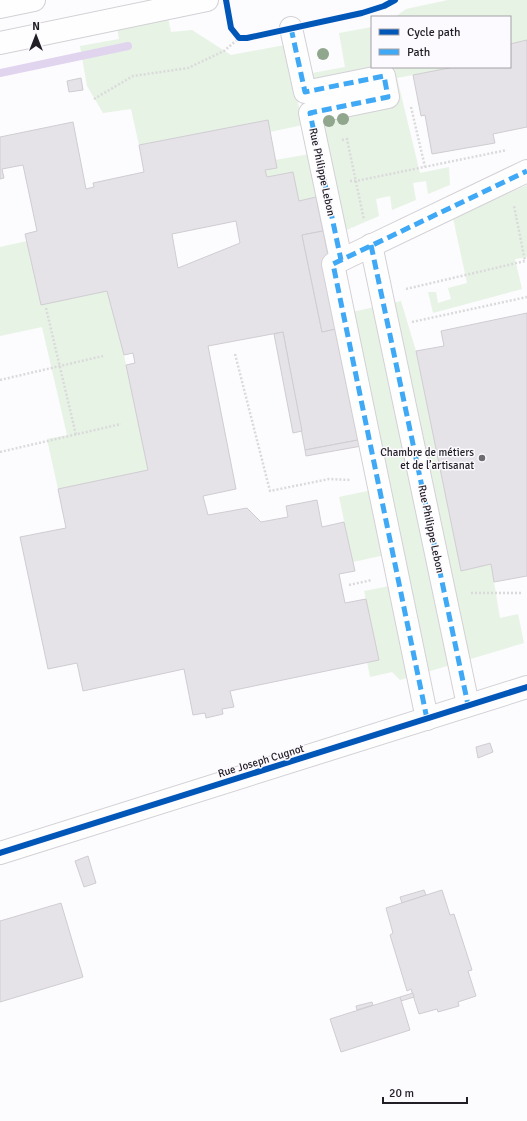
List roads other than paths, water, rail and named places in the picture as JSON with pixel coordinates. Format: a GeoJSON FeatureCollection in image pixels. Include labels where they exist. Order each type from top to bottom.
{"type":"FeatureCollection","features":[{"type":"Feature","properties":{"kind":"street"},"geometry":{"type":"LineString","coordinates":[[0,7],[34,0]]}},
{"type":"Feature","properties":{"kind":"street"},"geometry":{"type":"LineString","coordinates":[[0,43],[207,0]]}},
{"type":"Feature","properties":{"kind":"street","name":"Rue Philippe Lebon"},"geometry":{"type":"LineString","coordinates":[[291,28],[305,92],[384,76],[388,97],[310,113],[341,260]]}},
{"type":"Feature","properties":{"kind":"street"},"geometry":{"type":"LineString","coordinates":[[427,719],[333,264],[370,245],[518,176]]}},
{"type":"Feature","properties":{"kind":"street","name":"Rue Philippe Lebon"},"geometry":{"type":"LineString","coordinates":[[370,245],[468,705]]}},
{"type":"Feature","properties":{"kind":"street","name":"Rue Joseph Cugnot"},"geometry":{"type":"LineString","coordinates":[[0,853],[527,687]]}},
{"type":"Feature","properties":{"kind":"waterway"},"geometry":{"type":"LineString","coordinates":[[0,73],[128,46]]}},
{"type":"Feature","properties":{"kind":"place","name":"Chambre de métiers et de l’artisanat"},"geometry":{"type":"Point","coordinates":[482,458]}}]}
